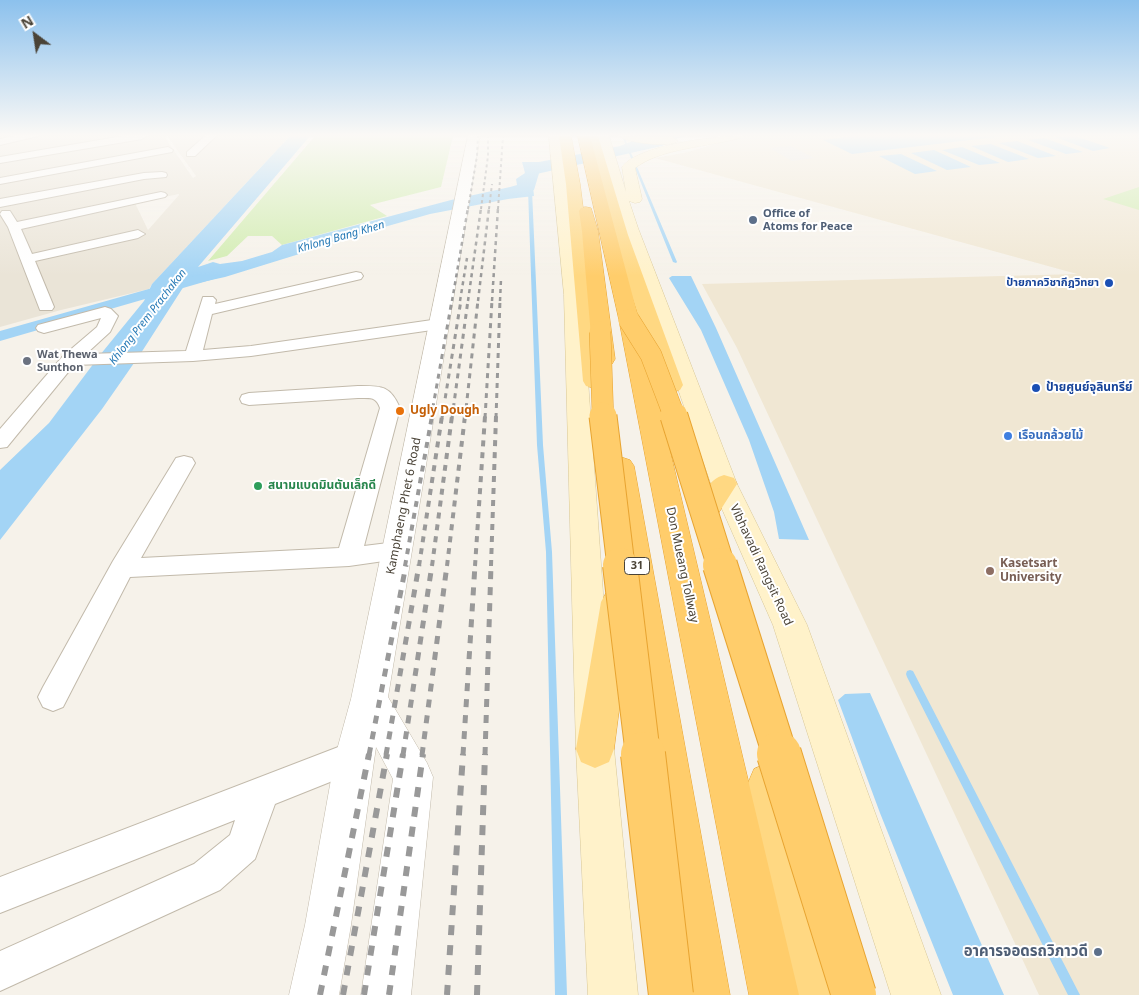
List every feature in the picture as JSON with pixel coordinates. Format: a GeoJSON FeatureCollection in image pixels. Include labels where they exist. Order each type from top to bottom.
{"type":"FeatureCollection","features":[{"type":"Feature","properties":{"kind":"highway","name":"Don Mueang Tollway"},"geometry":{"type":"LineString","coordinates":[[587,182],[590,231],[774,995]]}},
{"type":"Feature","properties":{"kind":"highway","name":"Vibhavadi Rangsit Road"},"geometry":{"type":"LineString","coordinates":[[587,182],[619,589],[700,995]]}},
{"type":"Feature","properties":{"kind":"highway","name":"Vibhavadi Rangsit Road"},"geometry":{"type":"LineString","coordinates":[[598,182],[620,235],[675,395],[715,497],[817,995]]}},
{"type":"Feature","properties":{"kind":"highway","name":"Don Mueang Tollway"},"geometry":{"type":"LineString","coordinates":[[614,326],[706,995]]}},
{"type":"Feature","properties":{"kind":"highway"},"geometry":{"type":"LineString","coordinates":[[671,995],[601,399],[614,326],[651,355],[674,412],[854,995]]}},
{"type":"Feature","properties":{"kind":"highway"},"geometry":{"type":"LineString","coordinates":[[595,749],[619,589]]}},
{"type":"Feature","properties":{"kind":"main road","name":"Vibhavadi Rangsit Road"},"geometry":{"type":"LineString","coordinates":[[582,182],[573,295],[595,749],[613,995]]}},
{"type":"Feature","properties":{"kind":"main road","name":"Vibhavadi Rangsit Road"},"geometry":{"type":"LineString","coordinates":[[603,182],[630,228],[715,497],[790,625],[916,995]]}},
{"type":"Feature","properties":{"kind":"main road"},"geometry":{"type":"LineString","coordinates":[[630,182],[638,209],[630,228]]}},
{"type":"Feature","properties":{"kind":"street"},"geometry":{"type":"LineString","coordinates":[[46,307],[14,227],[0,203],[110,182]]}},
{"type":"Feature","properties":{"kind":"street","name":"Kamphaeng Phet 6 Road"},"geometry":{"type":"LineString","coordinates":[[314,995],[328,925],[354,756],[369,699],[466,182]]}},
{"type":"Feature","properties":{"kind":"street"},"geometry":{"type":"LineString","coordinates":[[14,227],[161,196]]}},
{"type":"Feature","properties":{"kind":"street"},"geometry":{"type":"LineString","coordinates":[[26,259],[138,234]]}},
{"type":"Feature","properties":{"kind":"street"},"geometry":{"type":"LineString","coordinates":[[193,356],[207,306],[356,276]]}},
{"type":"Feature","properties":{"kind":"street"},"geometry":{"type":"LineString","coordinates":[[0,442],[69,360],[104,329],[110,316],[105,312],[44,328]]}},
{"type":"Feature","properties":{"kind":"street"},"geometry":{"type":"LineString","coordinates":[[69,360],[193,356],[251,351],[386,330],[439,324]]}},
{"type":"Feature","properties":{"kind":"street"},"geometry":{"type":"LineString","coordinates":[[249,400],[358,392],[378,392],[386,398],[390,408],[349,557]]}},
{"type":"Feature","properties":{"kind":"street"},"geometry":{"type":"LineString","coordinates":[[53,697],[122,568],[184,463]]}},
{"type":"Feature","properties":{"kind":"street"},"geometry":{"type":"LineString","coordinates":[[122,568],[349,557],[396,551]]}},
{"type":"Feature","properties":{"kind":"street"},"geometry":{"type":"LineString","coordinates":[[369,699],[413,777],[386,995]]}},
{"type":"Feature","properties":{"kind":"street"},"geometry":{"type":"LineString","coordinates":[[0,895],[354,756]]}},
{"type":"Feature","properties":{"kind":"street"},"geometry":{"type":"LineString","coordinates":[[0,971],[207,877],[243,847],[262,793]]}},
{"type":"Feature","properties":{"kind":"shaded area"},"geometry":{"type":"Polygon","coordinates":[[[0,182],[247,182],[149,289],[0,327],[0,182]],[[179,194],[135,203],[148,230],[179,195],[179,194]]]}},
{"type":"Feature","properties":{"kind":"shaded area","name":"Kasetsart University"},"geometry":{"type":"Polygon","coordinates":[[[744,182],[1139,182],[1139,995],[1039,995],[737,348],[702,284],[1077,274],[744,182]]]}},
{"type":"Feature","properties":{"kind":"green space"},"geometry":{"type":"Polygon","coordinates":[[[275,182],[442,182],[441,187],[370,205],[387,216],[282,245],[272,236],[248,236],[227,256],[208,261],[275,182]]]}},
{"type":"Feature","properties":{"kind":"green space"},"geometry":{"type":"Polygon","coordinates":[[[1139,187],[1139,210],[1103,199],[1139,187]]]}},
{"type":"Feature","properties":{"kind":"water","name":"Khlong Prem Prachakon"},"geometry":{"type":"Polygon","coordinates":[[[247,182],[270,182],[198,267],[213,262],[220,264],[242,261],[272,252],[282,245],[451,200],[510,187],[517,185],[517,182],[533,182],[534,196],[430,214],[307,249],[309,251],[225,277],[184,286],[102,409],[0,540],[0,470],[49,423],[100,355],[144,301],[152,284],[247,182]]]}},
{"type":"Feature","properties":{"kind":"water"},"geometry":{"type":"Polygon","coordinates":[[[672,276],[691,276],[716,328],[809,540],[779,539],[774,512],[749,440],[701,330],[669,278],[672,276]]]}},
{"type":"Feature","properties":{"kind":"water"},"geometry":{"type":"Polygon","coordinates":[[[870,693],[1004,995],[953,995],[880,813],[838,700],[845,694],[870,693]]]}},
{"type":"Feature","properties":{"kind":"waterway","name":"Khlong Bang Khen"},"geometry":{"type":"LineString","coordinates":[[509,191],[530,188],[532,182]]}},
{"type":"Feature","properties":{"kind":"waterway"},"geometry":{"type":"LineString","coordinates":[[642,182],[675,262]]}},
{"type":"Feature","properties":{"kind":"waterway"},"geometry":{"type":"LineString","coordinates":[[530,190],[540,445],[549,552],[561,995]]}},
{"type":"Feature","properties":{"kind":"waterway","name":"Khlong Bang Khen"},"geometry":{"type":"LineString","coordinates":[[0,336],[216,274]]}},
{"type":"Feature","properties":{"kind":"waterway"},"geometry":{"type":"LineString","coordinates":[[910,674],[1074,995]]}},
{"type":"Feature","properties":{"kind":"railway"},"geometry":{"type":"LineString","coordinates":[[468,209],[473,182]]}},
{"type":"Feature","properties":{"kind":"railway"},"geometry":{"type":"LineString","coordinates":[[481,209],[485,182]]}},
{"type":"Feature","properties":{"kind":"railway"},"geometry":{"type":"LineString","coordinates":[[498,209],[500,182]]}},
{"type":"Feature","properties":{"kind":"railway"},"geometry":{"type":"LineString","coordinates":[[489,209],[492,184]]}},
{"type":"Feature","properties":{"kind":"railway"},"geometry":{"type":"LineString","coordinates":[[452,301],[468,208]]}},
{"type":"Feature","properties":{"kind":"railway"},"geometry":{"type":"LineString","coordinates":[[468,301],[481,208]]}},
{"type":"Feature","properties":{"kind":"railway"},"geometry":{"type":"LineString","coordinates":[[478,301],[489,208]]}},
{"type":"Feature","properties":{"kind":"railway"},"geometry":{"type":"LineString","coordinates":[[492,301],[498,208]]}},
{"type":"Feature","properties":{"kind":"railway"},"geometry":{"type":"LineString","coordinates":[[460,301],[467,258]]}},
{"type":"Feature","properties":{"kind":"railway"},"geometry":{"type":"LineString","coordinates":[[500,301],[501,279]]}},
{"type":"Feature","properties":{"kind":"railway"},"geometry":{"type":"LineString","coordinates":[[431,418],[452,300]]}},
{"type":"Feature","properties":{"kind":"railway"},"geometry":{"type":"LineString","coordinates":[[442,418],[461,300]]}},
{"type":"Feature","properties":{"kind":"railway"},"geometry":{"type":"LineString","coordinates":[[452,418],[468,300]]}},
{"type":"Feature","properties":{"kind":"railway"},"geometry":{"type":"LineString","coordinates":[[465,418],[478,300]]}},
{"type":"Feature","properties":{"kind":"railway"},"geometry":{"type":"LineString","coordinates":[[485,418],[492,300]]}},
{"type":"Feature","properties":{"kind":"railway"},"geometry":{"type":"LineString","coordinates":[[496,418],[500,300]]}},
{"type":"Feature","properties":{"kind":"railway"},"geometry":{"type":"LineString","coordinates":[[405,566],[432,416]]}},
{"type":"Feature","properties":{"kind":"railway"},"geometry":{"type":"LineString","coordinates":[[419,566],[442,416]]}},
{"type":"Feature","properties":{"kind":"railway"},"geometry":{"type":"LineString","coordinates":[[432,566],[452,416]]}},
{"type":"Feature","properties":{"kind":"railway"},"geometry":{"type":"LineString","coordinates":[[447,566],[465,416]]}},
{"type":"Feature","properties":{"kind":"railway"},"geometry":{"type":"LineString","coordinates":[[475,566],[485,416]]}},
{"type":"Feature","properties":{"kind":"railway"},"geometry":{"type":"LineString","coordinates":[[491,566],[496,416]]}},
{"type":"Feature","properties":{"kind":"railway"},"geometry":{"type":"LineString","coordinates":[[369,755],[406,565]]}},
{"type":"Feature","properties":{"kind":"railway"},"geometry":{"type":"LineString","coordinates":[[386,755],[419,565]]}},
{"type":"Feature","properties":{"kind":"railway"},"geometry":{"type":"LineString","coordinates":[[403,755],[432,565]]}},
{"type":"Feature","properties":{"kind":"railway"},"geometry":{"type":"LineString","coordinates":[[422,755],[447,565]]}},
{"type":"Feature","properties":{"kind":"railway"},"geometry":{"type":"LineString","coordinates":[[463,755],[475,565]]}},
{"type":"Feature","properties":{"kind":"railway"},"geometry":{"type":"LineString","coordinates":[[485,755],[491,565]]}},
{"type":"Feature","properties":{"kind":"railway"},"geometry":{"type":"LineString","coordinates":[[320,995],[369,754]]}},
{"type":"Feature","properties":{"kind":"railway"},"geometry":{"type":"LineString","coordinates":[[343,995],[387,754]]}},
{"type":"Feature","properties":{"kind":"railway"},"geometry":{"type":"LineString","coordinates":[[364,995],[403,754]]}},
{"type":"Feature","properties":{"kind":"railway"},"geometry":{"type":"LineString","coordinates":[[389,995],[423,754]]}},
{"type":"Feature","properties":{"kind":"railway"},"geometry":{"type":"LineString","coordinates":[[447,995],[463,754]]}},
{"type":"Feature","properties":{"kind":"railway"},"geometry":{"type":"LineString","coordinates":[[477,995],[485,754]]}},
{"type":"Feature","properties":{"kind":"place","name":"Office of Atoms for Peace"},"geometry":{"type":"Point","coordinates":[753,220]}},
{"type":"Feature","properties":{"kind":"place","name":"ป้ายภาควิชากีฎวิทยา"},"geometry":{"type":"Point","coordinates":[1109,283]}},
{"type":"Feature","properties":{"kind":"place","name":"Wat Thewa Sunthon"},"geometry":{"type":"Point","coordinates":[27,361]}},
{"type":"Feature","properties":{"kind":"place","name":"ป้ายศูนย์จุลินทรีย์"},"geometry":{"type":"Point","coordinates":[1036,388]}},
{"type":"Feature","properties":{"kind":"place","name":"Ugly Dough"},"geometry":{"type":"Point","coordinates":[400,411]}},
{"type":"Feature","properties":{"kind":"place","name":"เรือนกล้วยไม้"},"geometry":{"type":"Point","coordinates":[1008,436]}},
{"type":"Feature","properties":{"kind":"place","name":"สนามแบดมินตันเล็กดี"},"geometry":{"type":"Point","coordinates":[258,486]}},
{"type":"Feature","properties":{"kind":"place","name":"Kasetsart University"},"geometry":{"type":"Point","coordinates":[990,571]}},
{"type":"Feature","properties":{"kind":"place","name":"อาคารจอดรถวิภาวดี"},"geometry":{"type":"Point","coordinates":[1098,952]}}]}
